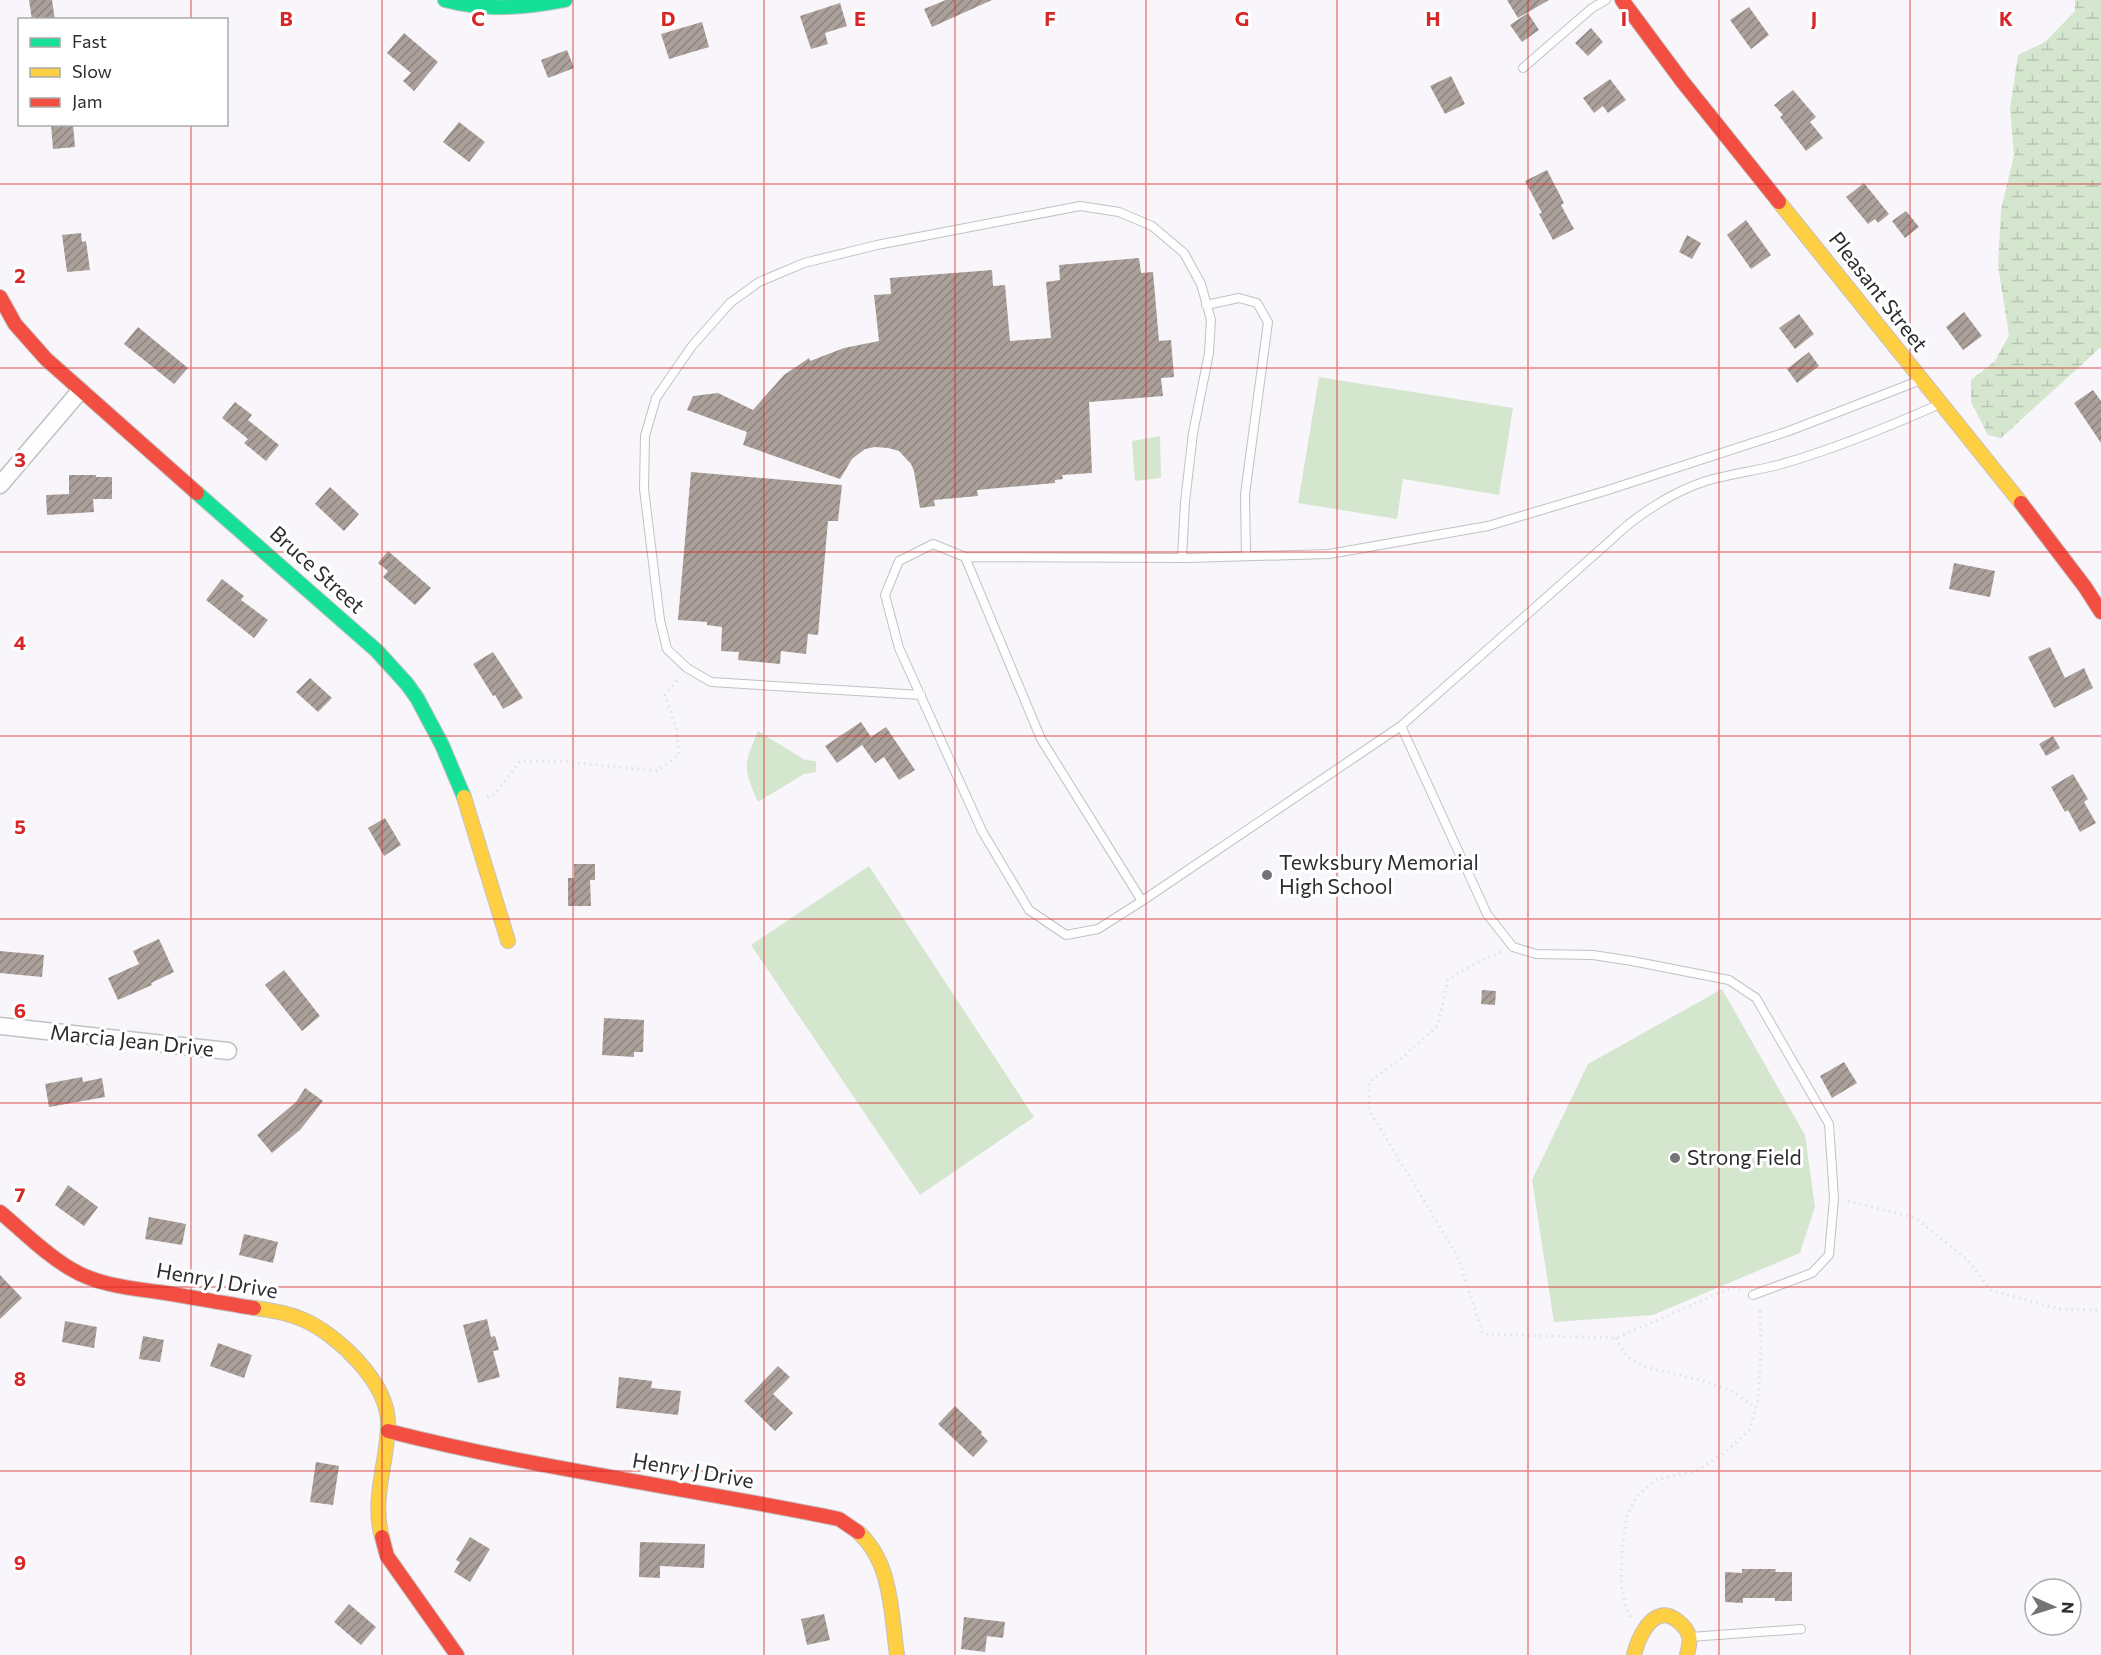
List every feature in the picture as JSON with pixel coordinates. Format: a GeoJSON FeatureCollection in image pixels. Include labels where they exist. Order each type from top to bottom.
{"type":"FeatureCollection","features":[{"type":"Feature","properties":{"kind":"street"},"geometry":{"type":"LineString","coordinates":[[444,0],[465,6],[524,8],[565,0]]}},
{"type":"Feature","properties":{"kind":"street","name":"Pleasant Street"},"geometry":{"type":"LineString","coordinates":[[1622,0],[1682,81],[2021,502],[2101,612]]}},
{"type":"Feature","properties":{"kind":"street","name":"Bruce Street"},"geometry":{"type":"LineString","coordinates":[[0,297],[7,313],[20,330],[80,391],[150,454],[242,531],[377,651],[396,671],[417,698],[430,720],[467,804],[508,940]]}},
{"type":"Feature","properties":{"kind":"street"},"geometry":{"type":"LineString","coordinates":[[0,485],[80,391]]}},
{"type":"Feature","properties":{"kind":"street","name":"Marcia Jean Drive"},"geometry":{"type":"LineString","coordinates":[[0,1026],[228,1052]]}},
{"type":"Feature","properties":{"kind":"street","name":"Henry J Drive"},"geometry":{"type":"LineString","coordinates":[[0,1212],[61,1263],[79,1274],[139,1289],[257,1307],[290,1315],[312,1324],[349,1353],[375,1382],[386,1404],[388,1431],[377,1498],[378,1524],[387,1556],[457,1655]]}},
{"type":"Feature","properties":{"kind":"street","name":"Henry J Drive"},"geometry":{"type":"LineString","coordinates":[[388,1431],[451,1447],[619,1480],[839,1519],[860,1533],[873,1548],[882,1565],[887,1583],[897,1655]]}},
{"type":"Feature","properties":{"kind":"street"},"geometry":{"type":"LineString","coordinates":[[1634,1655],[1648,1624],[1656,1617],[1663,1615],[1672,1616],[1686,1629],[1690,1637],[1687,1655]]}},
{"type":"Feature","properties":{"kind":"lane"},"geometry":{"type":"LineString","coordinates":[[1523,68],[1592,8],[1606,0]]}},
{"type":"Feature","properties":{"kind":"lane"},"geometry":{"type":"LineString","coordinates":[[921,695],[711,682],[687,668],[667,649],[660,620],[644,489],[645,436],[656,398],[692,346],[730,303],[759,282],[804,263],[877,245],[1080,206],[1119,212],[1152,226],[1184,253],[1201,284],[1210,320],[1209,353],[1193,434],[1185,502],[1182,558]]}},
{"type":"Feature","properties":{"kind":"lane"},"geometry":{"type":"LineString","coordinates":[[1206,305],[1239,298],[1257,303],[1268,322],[1245,495],[1246,556]]}},
{"type":"Feature","properties":{"kind":"lane"},"geometry":{"type":"LineString","coordinates":[[1921,380],[1789,431],[1605,491],[1488,526],[1329,554],[1182,558],[965,557],[933,544],[899,561],[885,595],[900,648],[982,831],[1029,910],[1066,934],[1098,929],[1401,726],[1629,522],[1704,482],[1778,465],[1880,429],[1941,404]]}},
{"type":"Feature","properties":{"kind":"lane"},"geometry":{"type":"LineString","coordinates":[[965,557],[1041,740],[1142,901]]}},
{"type":"Feature","properties":{"kind":"lane"},"geometry":{"type":"LineString","coordinates":[[1401,726],[1487,914],[1513,947],[1536,954],[1593,955],[1729,980],[1756,998],[1829,1124],[1834,1198],[1828,1255],[1812,1273],[1757,1294]]}},
{"type":"Feature","properties":{"kind":"lane"},"geometry":{"type":"LineString","coordinates":[[1690,1637],[1801,1629]]}},
{"type":"Feature","properties":{"kind":"path"},"geometry":{"type":"LineString","coordinates":[[467,804],[495,794],[520,761],[558,761],[657,771],[679,755],[676,727],[665,695],[687,668]]}},
{"type":"Feature","properties":{"kind":"path"},"geometry":{"type":"LineString","coordinates":[[1513,947],[1480,961],[1448,979],[1438,1025],[1403,1057],[1369,1082],[1369,1110],[1457,1255],[1483,1334],[1616,1338],[1733,1287],[1757,1294],[1761,1352],[1756,1408],[1750,1429],[1726,1452],[1696,1471],[1655,1480],[1636,1497],[1627,1516],[1622,1549],[1622,1585],[1626,1608],[1640,1638]]}},
{"type":"Feature","properties":{"kind":"path"},"geometry":{"type":"LineString","coordinates":[[1834,1198],[1915,1218],[1968,1260],[1990,1290],[2060,1309],[2101,1311]]}},
{"type":"Feature","properties":{"kind":"path"},"geometry":{"type":"LineString","coordinates":[[1616,1338],[1626,1356],[1646,1367],[1730,1390],[1756,1408]]}},
{"type":"Feature","properties":{"kind":"green space"},"geometry":{"type":"Polygon","coordinates":[[[2075,0],[2101,0],[2101,347],[2001,438],[1988,435],[1971,402],[1971,380],[1995,361],[2009,335],[1998,266],[2001,210],[2014,155],[2010,108],[2018,55],[2045,42],[2075,11],[2075,0]]]}},
{"type":"Feature","properties":{"kind":"green space"},"geometry":{"type":"Polygon","coordinates":[[[1319,377],[1513,408],[1499,495],[1403,479],[1397,519],[1298,503],[1319,377]]]}},
{"type":"Feature","properties":{"kind":"green space"},"geometry":{"type":"Polygon","coordinates":[[[1160,436],[1161,478],[1135,481],[1132,441],[1160,436]]]}},
{"type":"Feature","properties":{"kind":"green space"},"geometry":{"type":"Polygon","coordinates":[[[758,731],[805,760],[816,761],[816,772],[804,774],[758,802],[747,774],[747,760],[758,731]]]}},
{"type":"Feature","properties":{"kind":"green space"},"geometry":{"type":"Polygon","coordinates":[[[869,866],[1034,1117],[920,1195],[751,945],[869,866]]]}},
{"type":"Feature","properties":{"kind":"green space","name":"Strong Field"},"geometry":{"type":"Polygon","coordinates":[[[1722,989],[1805,1135],[1815,1207],[1800,1253],[1653,1315],[1554,1322],[1532,1180],[1588,1064],[1722,989]]]}},
{"type":"Feature","properties":{"kind":"building"},"geometry":{"type":"Polygon","coordinates":[[[29,0],[52,0],[55,18],[32,18],[29,0]]]}},
{"type":"Feature","properties":{"kind":"building"},"geometry":{"type":"Polygon","coordinates":[[[946,0],[992,0],[932,27],[924,9],[946,0]]]}},
{"type":"Feature","properties":{"kind":"building"},"geometry":{"type":"Polygon","coordinates":[[[1507,0],[1549,0],[1518,18],[1507,0]]]}},
{"type":"Feature","properties":{"kind":"building"},"geometry":{"type":"Polygon","coordinates":[[[840,3],[847,26],[825,33],[828,44],[811,49],[800,16],[840,3]]]}},
{"type":"Feature","properties":{"kind":"building"},"geometry":{"type":"Polygon","coordinates":[[[1749,7],[1769,35],[1751,49],[1730,20],[1749,7]]]}},
{"type":"Feature","properties":{"kind":"building"},"geometry":{"type":"Polygon","coordinates":[[[1528,13],[1539,30],[1522,42],[1510,25],[1528,13]]]}},
{"type":"Feature","properties":{"kind":"building"},"geometry":{"type":"Polygon","coordinates":[[[702,22],[709,47],[669,59],[661,34],[702,22]]]}},
{"type":"Feature","properties":{"kind":"building"},"geometry":{"type":"Polygon","coordinates":[[[1591,28],[1603,42],[1588,56],[1575,43],[1591,28]]]}},
{"type":"Feature","properties":{"kind":"building"},"geometry":{"type":"Polygon","coordinates":[[[404,33],[438,62],[414,91],[403,81],[411,73],[387,53],[404,33]]]}},
{"type":"Feature","properties":{"kind":"building"},"geometry":{"type":"Polygon","coordinates":[[[567,50],[574,68],[548,78],[541,60],[567,50]]]}},
{"type":"Feature","properties":{"kind":"building"},"geometry":{"type":"Polygon","coordinates":[[[1451,76],[1465,104],[1445,114],[1430,86],[1451,76]]]}},
{"type":"Feature","properties":{"kind":"building"},"geometry":{"type":"Polygon","coordinates":[[[1610,79],[1626,100],[1608,113],[1603,106],[1594,113],[1583,98],[1610,79]]]}},
{"type":"Feature","properties":{"kind":"building"},"geometry":{"type":"Polygon","coordinates":[[[1793,90],[1816,117],[1810,122],[1823,138],[1806,151],[1780,117],[1783,115],[1774,105],[1793,90]]]}},
{"type":"Feature","properties":{"kind":"building"},"geometry":{"type":"Polygon","coordinates":[[[459,122],[485,142],[469,162],[443,142],[459,122]]]}},
{"type":"Feature","properties":{"kind":"building"},"geometry":{"type":"Polygon","coordinates":[[[51,126],[73,126],[75,147],[53,149],[51,126]]]}},
{"type":"Feature","properties":{"kind":"building"},"geometry":{"type":"Polygon","coordinates":[[[1547,170],[1564,203],[1561,205],[1574,229],[1553,240],[1525,181],[1547,170]]]}},
{"type":"Feature","properties":{"kind":"building"},"geometry":{"type":"Polygon","coordinates":[[[1864,183],[1889,214],[1878,223],[1875,219],[1868,224],[1846,197],[1864,183]]]}},
{"type":"Feature","properties":{"kind":"building"},"geometry":{"type":"Polygon","coordinates":[[[1906,211],[1919,227],[1905,238],[1892,221],[1906,211]]]}},
{"type":"Feature","properties":{"kind":"building"},"geometry":{"type":"Polygon","coordinates":[[[1746,220],[1771,255],[1751,269],[1727,235],[1746,220]]]}},
{"type":"Feature","properties":{"kind":"building"},"geometry":{"type":"Polygon","coordinates":[[[81,233],[82,242],[86,241],[90,270],[67,272],[62,235],[81,233]]]}},
{"type":"Feature","properties":{"kind":"building"},"geometry":{"type":"Polygon","coordinates":[[[1687,235],[1701,243],[1692,259],[1679,252],[1687,235]]]}},
{"type":"Feature","properties":{"kind":"building"},"geometry":{"type":"Polygon","coordinates":[[[1139,258],[1141,273],[1153,272],[1159,341],[1171,340],[1174,377],[1161,378],[1163,396],[1089,402],[1092,473],[1062,475],[1063,479],[1055,480],[1055,483],[977,490],[978,496],[934,500],[935,506],[920,508],[914,471],[899,451],[875,447],[865,449],[852,459],[840,479],[743,445],[747,432],[687,410],[693,396],[718,393],[753,410],[784,375],[809,358],[810,361],[844,348],[879,341],[874,295],[891,294],[890,278],[992,270],[993,286],[1005,285],[1010,341],[1051,338],[1046,282],[1060,280],[1059,265],[1139,258]]]}},
{"type":"Feature","properties":{"kind":"building"},"geometry":{"type":"Polygon","coordinates":[[[1964,312],[1982,336],[1963,350],[1946,327],[1964,312]]]}},
{"type":"Feature","properties":{"kind":"building"},"geometry":{"type":"Polygon","coordinates":[[[1799,314],[1814,334],[1795,349],[1779,328],[1799,314]]]}},
{"type":"Feature","properties":{"kind":"building"},"geometry":{"type":"Polygon","coordinates":[[[138,327],[188,368],[174,384],[124,344],[138,327]]]}},
{"type":"Feature","properties":{"kind":"building"},"geometry":{"type":"Polygon","coordinates":[[[1809,352],[1819,366],[1797,383],[1787,369],[1809,352]]]}},
{"type":"Feature","properties":{"kind":"building"},"geometry":{"type":"Polygon","coordinates":[[[2093,390],[2101,401],[2101,443],[2074,403],[2093,390]]]}},
{"type":"Feature","properties":{"kind":"building"},"geometry":{"type":"Polygon","coordinates":[[[235,402],[252,415],[248,420],[279,445],[266,461],[244,443],[248,439],[222,418],[235,402]]]}},
{"type":"Feature","properties":{"kind":"building"},"geometry":{"type":"Polygon","coordinates":[[[691,472],[842,485],[838,521],[828,521],[818,635],[808,634],[806,654],[781,651],[780,664],[738,660],[739,652],[721,651],[722,627],[707,625],[707,622],[678,620],[691,472]]]}},
{"type":"Feature","properties":{"kind":"building"},"geometry":{"type":"Polygon","coordinates":[[[69,475],[112,477],[112,499],[93,499],[94,512],[47,515],[46,495],[69,494],[69,475]]]}},
{"type":"Feature","properties":{"kind":"building"},"geometry":{"type":"Polygon","coordinates":[[[330,487],[359,514],[344,531],[315,504],[330,487]]]}},
{"type":"Feature","properties":{"kind":"building"},"geometry":{"type":"Polygon","coordinates":[[[388,551],[431,588],[415,605],[383,577],[388,571],[378,563],[388,551]]]}},
{"type":"Feature","properties":{"kind":"building"},"geometry":{"type":"Polygon","coordinates":[[[1954,563],[1995,571],[1990,597],[1949,589],[1954,563]]]}},
{"type":"Feature","properties":{"kind":"building"},"geometry":{"type":"Polygon","coordinates":[[[222,579],[244,596],[241,600],[268,620],[254,638],[206,600],[222,579]]]}},
{"type":"Feature","properties":{"kind":"building"},"geometry":{"type":"Polygon","coordinates":[[[2050,647],[2065,678],[2084,668],[2093,688],[2054,708],[2028,657],[2050,647]]]}},
{"type":"Feature","properties":{"kind":"building"},"geometry":{"type":"Polygon","coordinates":[[[493,652],[523,698],[503,709],[473,664],[493,652]]]}},
{"type":"Feature","properties":{"kind":"building"},"geometry":{"type":"Polygon","coordinates":[[[310,678],[332,698],[318,712],[296,692],[310,678]]]}},
{"type":"Feature","properties":{"kind":"building"},"geometry":{"type":"Polygon","coordinates":[[[861,722],[871,737],[886,727],[915,770],[899,780],[884,757],[875,763],[862,745],[837,763],[825,746],[861,722]]]}},
{"type":"Feature","properties":{"kind":"building"},"geometry":{"type":"Polygon","coordinates":[[[2053,736],[2060,748],[2046,756],[2039,744],[2053,736]]]}},
{"type":"Feature","properties":{"kind":"building"},"geometry":{"type":"Polygon","coordinates":[[[2073,774],[2088,799],[2084,802],[2096,823],[2080,832],[2068,810],[2065,812],[2051,787],[2073,774]]]}},
{"type":"Feature","properties":{"kind":"building"},"geometry":{"type":"Polygon","coordinates":[[[385,818],[401,845],[384,856],[368,828],[385,818]]]}},
{"type":"Feature","properties":{"kind":"building"},"geometry":{"type":"Polygon","coordinates":[[[574,864],[595,864],[595,880],[590,880],[591,906],[568,906],[568,878],[574,878],[574,864]]]}},
{"type":"Feature","properties":{"kind":"building"},"geometry":{"type":"Polygon","coordinates":[[[159,939],[174,972],[118,1000],[108,978],[139,964],[133,951],[159,939]]]}},
{"type":"Feature","properties":{"kind":"building"},"geometry":{"type":"Polygon","coordinates":[[[0,951],[44,955],[42,977],[0,973],[0,951]]]}},
{"type":"Feature","properties":{"kind":"building"},"geometry":{"type":"Polygon","coordinates":[[[284,970],[320,1016],[302,1031],[265,985],[284,970]]]}},
{"type":"Feature","properties":{"kind":"building"},"geometry":{"type":"Polygon","coordinates":[[[1482,990],[1496,991],[1495,1005],[1481,1004],[1482,990]]]}},
{"type":"Feature","properties":{"kind":"building"},"geometry":{"type":"Polygon","coordinates":[[[604,1018],[644,1020],[643,1052],[634,1052],[634,1057],[602,1055],[604,1018]]]}},
{"type":"Feature","properties":{"kind":"building"},"geometry":{"type":"Polygon","coordinates":[[[1844,1062],[1857,1083],[1832,1098],[1820,1076],[1844,1062]]]}},
{"type":"Feature","properties":{"kind":"building"},"geometry":{"type":"Polygon","coordinates":[[[82,1077],[83,1082],[102,1078],[105,1097],[49,1107],[45,1084],[82,1077]]]}},
{"type":"Feature","properties":{"kind":"building"},"geometry":{"type":"Polygon","coordinates":[[[305,1088],[323,1101],[300,1130],[272,1153],[257,1135],[296,1102],[305,1088]]]}},
{"type":"Feature","properties":{"kind":"building"},"geometry":{"type":"Polygon","coordinates":[[[68,1185],[98,1207],[84,1226],[55,1205],[68,1185]]]}},
{"type":"Feature","properties":{"kind":"building"},"geometry":{"type":"Polygon","coordinates":[[[149,1217],[186,1224],[182,1245],[145,1239],[149,1217]]]}},
{"type":"Feature","properties":{"kind":"building"},"geometry":{"type":"Polygon","coordinates":[[[244,1234],[278,1242],[273,1263],[239,1255],[244,1234]]]}},
{"type":"Feature","properties":{"kind":"building"},"geometry":{"type":"Polygon","coordinates":[[[0,1275],[22,1298],[0,1319],[0,1275]]]}},
{"type":"Feature","properties":{"kind":"building"},"geometry":{"type":"Polygon","coordinates":[[[487,1319],[491,1337],[495,1336],[499,1350],[493,1351],[500,1377],[478,1383],[463,1325],[487,1319]]]}},
{"type":"Feature","properties":{"kind":"building"},"geometry":{"type":"Polygon","coordinates":[[[65,1321],[97,1327],[94,1348],[62,1342],[65,1321]]]}},
{"type":"Feature","properties":{"kind":"building"},"geometry":{"type":"Polygon","coordinates":[[[143,1336],[164,1340],[160,1362],[139,1359],[143,1336]]]}},
{"type":"Feature","properties":{"kind":"building"},"geometry":{"type":"Polygon","coordinates":[[[218,1343],[252,1355],[244,1378],[210,1366],[218,1343]]]}},
{"type":"Feature","properties":{"kind":"building"},"geometry":{"type":"Polygon","coordinates":[[[778,1366],[790,1377],[773,1394],[793,1413],[775,1431],[744,1401],[778,1366]]]}},
{"type":"Feature","properties":{"kind":"building"},"geometry":{"type":"Polygon","coordinates":[[[619,1377],[652,1381],[651,1388],[681,1391],[678,1415],[616,1408],[619,1377]]]}},
{"type":"Feature","properties":{"kind":"building"},"geometry":{"type":"Polygon","coordinates":[[[955,1406],[982,1432],[981,1434],[988,1441],[973,1457],[938,1424],[955,1406]]]}},
{"type":"Feature","properties":{"kind":"building"},"geometry":{"type":"Polygon","coordinates":[[[316,1462],[339,1466],[333,1505],[310,1502],[316,1462]]]}},
{"type":"Feature","properties":{"kind":"building"},"geometry":{"type":"Polygon","coordinates":[[[470,1537],[490,1549],[470,1582],[454,1572],[460,1562],[456,1560],[470,1537]]]}},
{"type":"Feature","properties":{"kind":"building"},"geometry":{"type":"Polygon","coordinates":[[[640,1542],[705,1544],[704,1568],[660,1566],[660,1578],[639,1577],[640,1542]]]}},
{"type":"Feature","properties":{"kind":"building"},"geometry":{"type":"Polygon","coordinates":[[[1742,1569],[1776,1569],[1775,1572],[1792,1572],[1792,1601],[1775,1601],[1775,1598],[1743,1598],[1743,1603],[1725,1602],[1725,1572],[1742,1573],[1742,1569]]]}},
{"type":"Feature","properties":{"kind":"building"},"geometry":{"type":"Polygon","coordinates":[[[349,1604],[376,1627],[361,1645],[334,1622],[349,1604]]]}},
{"type":"Feature","properties":{"kind":"building"},"geometry":{"type":"Polygon","coordinates":[[[824,1614],[830,1640],[807,1645],[801,1619],[824,1614]]]}},
{"type":"Feature","properties":{"kind":"building"},"geometry":{"type":"Polygon","coordinates":[[[964,1617],[1005,1622],[1003,1638],[987,1636],[985,1652],[961,1649],[964,1617]]]}},
{"type":"Feature","properties":{"kind":"traffic: fast"},"geometry":{"type":"LineString","coordinates":[[445,0],[490,7],[535,5],[565,0]]}},
{"type":"Feature","properties":{"kind":"traffic: fast"},"geometry":{"type":"LineString","coordinates":[[197,493],[377,651],[407,684],[442,745],[464,797]]}},
{"type":"Feature","properties":{"kind":"traffic: slow"},"geometry":{"type":"LineString","coordinates":[[1779,202],[2021,503]]}},
{"type":"Feature","properties":{"kind":"traffic: slow"},"geometry":{"type":"LineString","coordinates":[[464,797],[508,941]]}},
{"type":"Feature","properties":{"kind":"traffic: slow"},"geometry":{"type":"LineString","coordinates":[[254,1308],[292,1315],[317,1327],[359,1362],[380,1392],[386,1408],[388,1423],[378,1508],[382,1537]]}},
{"type":"Feature","properties":{"kind":"traffic: slow"},"geometry":{"type":"LineString","coordinates":[[858,1532],[878,1558],[884,1573],[897,1655]]}},
{"type":"Feature","properties":{"kind":"traffic: slow"},"geometry":{"type":"LineString","coordinates":[[1634,1655],[1646,1627],[1655,1618],[1664,1615],[1678,1621],[1687,1632],[1690,1641],[1687,1655]]}},
{"type":"Feature","properties":{"kind":"traffic: jam"},"geometry":{"type":"LineString","coordinates":[[1622,0],[1682,81],[1779,202]]}},
{"type":"Feature","properties":{"kind":"traffic: jam"},"geometry":{"type":"LineString","coordinates":[[0,297],[15,324],[46,359],[197,493]]}},
{"type":"Feature","properties":{"kind":"traffic: jam"},"geometry":{"type":"LineString","coordinates":[[2021,503],[2085,587],[2101,612]]}},
{"type":"Feature","properties":{"kind":"traffic: jam"},"geometry":{"type":"LineString","coordinates":[[0,1212],[52,1256],[92,1279],[125,1287],[254,1308]]}},
{"type":"Feature","properties":{"kind":"traffic: jam"},"geometry":{"type":"LineString","coordinates":[[388,1431],[500,1456],[839,1519],[858,1532]]}},
{"type":"Feature","properties":{"kind":"traffic: jam"},"geometry":{"type":"LineString","coordinates":[[382,1537],[387,1556],[457,1655]]}},
{"type":"Feature","properties":{"kind":"place","name":"Tewksbury Memorial High School"},"geometry":{"type":"Point","coordinates":[1267,875]}},
{"type":"Feature","properties":{"kind":"place","name":"Strong Field"},"geometry":{"type":"Point","coordinates":[1675,1158]}}]}
